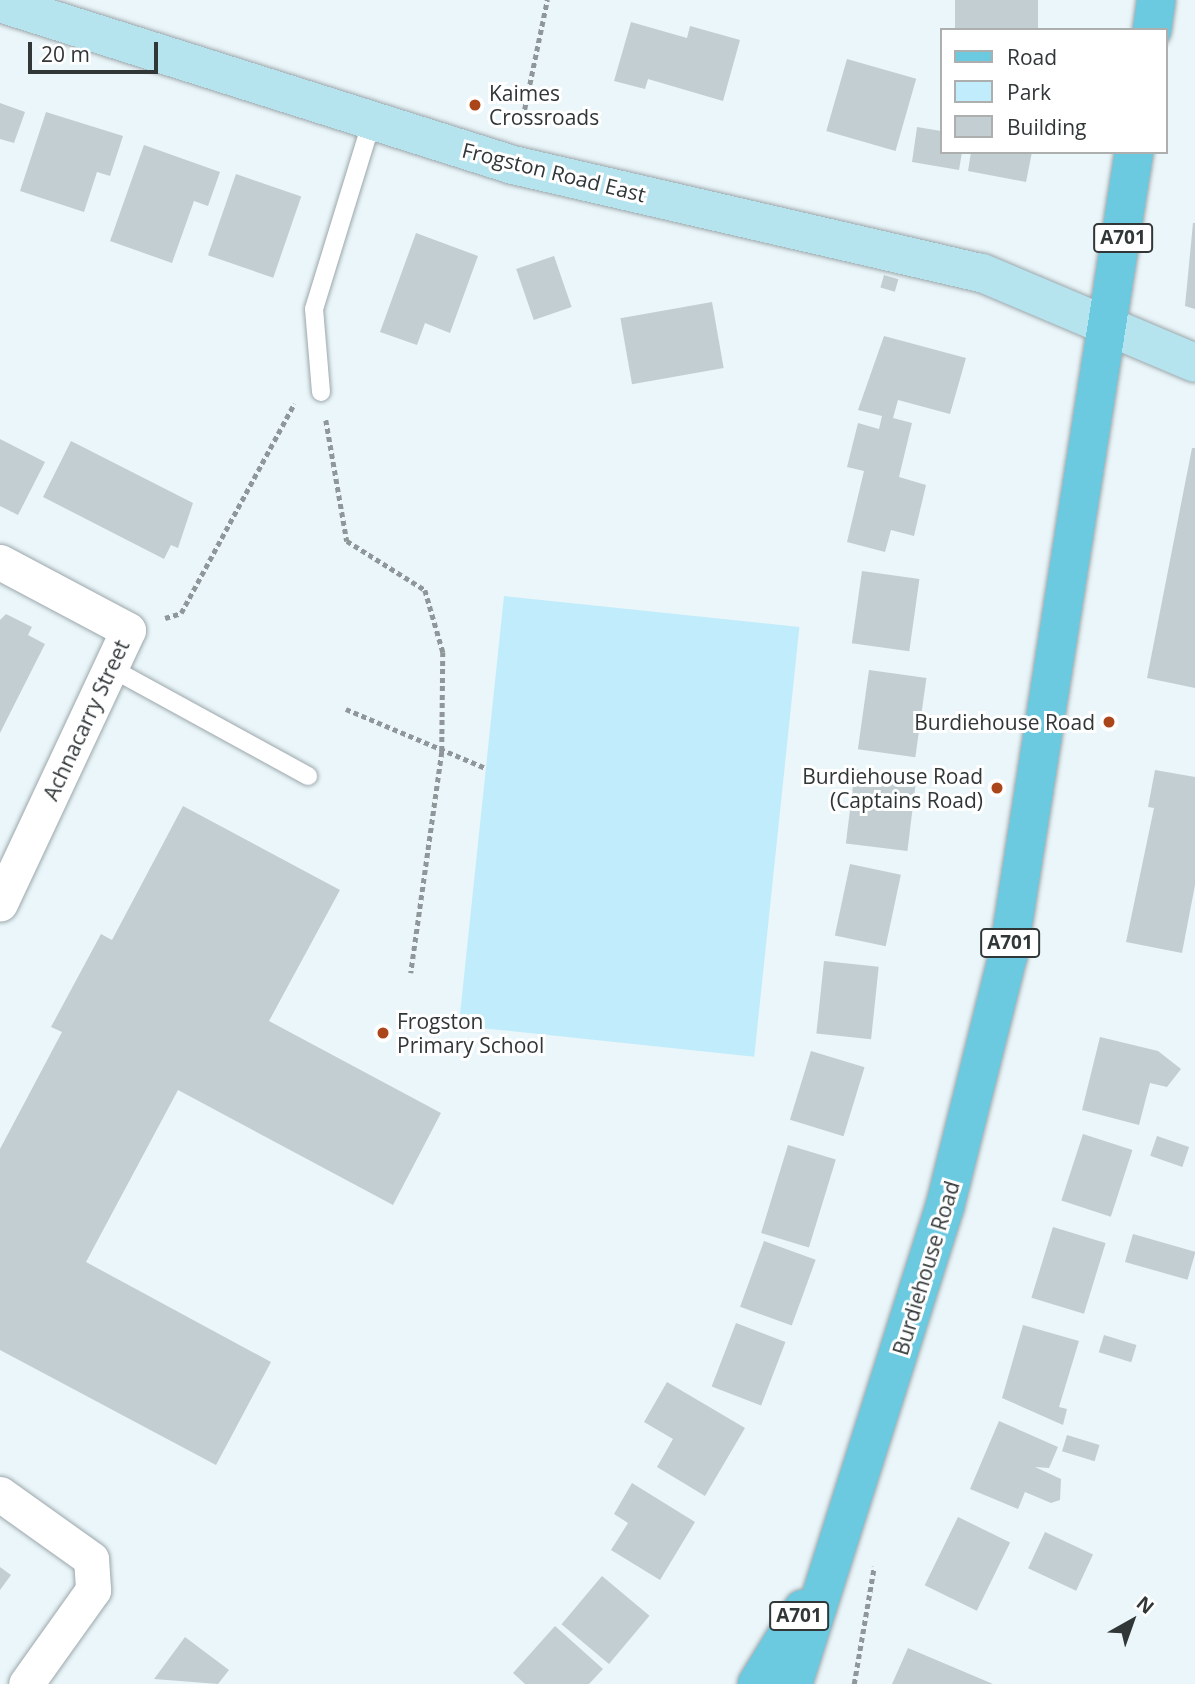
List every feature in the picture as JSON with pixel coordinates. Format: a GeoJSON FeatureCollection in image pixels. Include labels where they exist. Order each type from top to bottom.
{"type":"FeatureCollection","features":[{"type":"Feature","properties":{"kind":"main road"},"geometry":{"type":"LineString","coordinates":[[1152,28],[1156,0]]}},
{"type":"Feature","properties":{"kind":"main road","name":"Frogston Road East"},"geometry":{"type":"LineString","coordinates":[[0,3],[513,165],[982,273],[1112,323],[1195,363]]}},
{"type":"Feature","properties":{"kind":"main road","name":"A701"},"geometry":{"type":"LineString","coordinates":[[1112,323],[1135,154]]}},
{"type":"Feature","properties":{"kind":"main road","name":"Burdiehouse Road"},"geometry":{"type":"LineString","coordinates":[[793,1684],[841,1548],[945,1206],[1008,956],[1112,323]]}},
{"type":"Feature","properties":{"kind":"main road","name":"Burdiehouse Road"},"geometry":{"type":"LineString","coordinates":[[757,1684],[841,1548]]}},
{"type":"Feature","properties":{"kind":"street","name":"Achnacarry Street"},"geometry":{"type":"LineString","coordinates":[[0,562],[128,630],[0,903]]}},
{"type":"Feature","properties":{"kind":"street"},"geometry":{"type":"LineString","coordinates":[[0,1494],[91,1559],[93,1590],[26,1684]]}},
{"type":"Feature","properties":{"kind":"lane"},"geometry":{"type":"LineString","coordinates":[[321,392],[314,309],[372,120]]}},
{"type":"Feature","properties":{"kind":"lane"},"geometry":{"type":"LineString","coordinates":[[109,667],[308,776]]}},
{"type":"Feature","properties":{"kind":"path"},"geometry":{"type":"LineString","coordinates":[[513,165],[547,0]]}},
{"type":"Feature","properties":{"kind":"path"},"geometry":{"type":"LineString","coordinates":[[128,630],[181,613],[317,362]]}},
{"type":"Feature","properties":{"kind":"path"},"geometry":{"type":"LineString","coordinates":[[321,392],[347,541],[425,590],[443,652],[442,751],[411,973]]}},
{"type":"Feature","properties":{"kind":"path"},"geometry":{"type":"LineString","coordinates":[[346,709],[486,768]]}},
{"type":"Feature","properties":{"kind":"green space"},"geometry":{"type":"Polygon","coordinates":[[[504,596],[799,627],[754,1057],[459,1026],[504,596]]]}},
{"type":"Feature","properties":{"kind":"building"},"geometry":{"type":"Polygon","coordinates":[[[955,0],[1038,0],[1038,28],[955,28],[955,0]]]}},
{"type":"Feature","properties":{"kind":"building"},"geometry":{"type":"Polygon","coordinates":[[[631,22],[687,38],[690,26],[740,40],[723,101],[648,79],[645,89],[614,81],[631,22]]]}},
{"type":"Feature","properties":{"kind":"building"},"geometry":{"type":"Polygon","coordinates":[[[847,59],[916,79],[896,151],[826,131],[847,59]]]}},
{"type":"Feature","properties":{"kind":"building"},"geometry":{"type":"Polygon","coordinates":[[[0,103],[25,112],[14,143],[0,139],[0,103]]]}},
{"type":"Feature","properties":{"kind":"building"},"geometry":{"type":"Polygon","coordinates":[[[46,112],[123,136],[110,176],[97,172],[84,212],[20,191],[46,112]]]}},
{"type":"Feature","properties":{"kind":"building"},"geometry":{"type":"Polygon","coordinates":[[[917,127],[940,131],[940,154],[962,154],[959,170],[912,162],[917,127]]]}},
{"type":"Feature","properties":{"kind":"building"},"geometry":{"type":"Polygon","coordinates":[[[144,145],[220,172],[208,206],[194,201],[172,263],[110,241],[144,145]]]}},
{"type":"Feature","properties":{"kind":"building"},"geometry":{"type":"Polygon","coordinates":[[[971,154],[1032,154],[1026,182],[968,171],[971,154]]]}},
{"type":"Feature","properties":{"kind":"building"},"geometry":{"type":"Polygon","coordinates":[[[236,174],[301,196],[273,278],[208,255],[236,174]]]}},
{"type":"Feature","properties":{"kind":"building"},"geometry":{"type":"Polygon","coordinates":[[[1195,223],[1195,309],[1185,306],[1195,223]]]}},
{"type":"Feature","properties":{"kind":"building"},"geometry":{"type":"Polygon","coordinates":[[[416,233],[478,256],[450,333],[425,323],[417,345],[380,332],[416,233]]]}},
{"type":"Feature","properties":{"kind":"building"},"geometry":{"type":"Polygon","coordinates":[[[554,256],[572,307],[534,320],[516,269],[554,256]]]}},
{"type":"Feature","properties":{"kind":"building"},"geometry":{"type":"Polygon","coordinates":[[[884,275],[898,279],[895,292],[880,287],[884,275]]]}},
{"type":"Feature","properties":{"kind":"building"},"geometry":{"type":"Polygon","coordinates":[[[712,302],[724,368],[632,384],[620,318],[712,302]]]}},
{"type":"Feature","properties":{"kind":"building"},"geometry":{"type":"Polygon","coordinates":[[[884,336],[966,358],[950,414],[898,400],[893,418],[912,423],[899,477],[926,485],[914,536],[891,530],[885,552],[847,542],[864,471],[847,467],[858,423],[879,429],[882,416],[858,410],[884,336]]]}},
{"type":"Feature","properties":{"kind":"building"},"geometry":{"type":"Polygon","coordinates":[[[0,439],[45,462],[18,515],[0,506],[0,439]]]}},
{"type":"Feature","properties":{"kind":"building"},"geometry":{"type":"Polygon","coordinates":[[[71,441],[193,503],[178,548],[171,545],[164,559],[43,497],[71,441]]]}},
{"type":"Feature","properties":{"kind":"building"},"geometry":{"type":"Polygon","coordinates":[[[1192,448],[1195,448],[1195,688],[1147,678],[1192,448]]]}},
{"type":"Feature","properties":{"kind":"building"},"geometry":{"type":"Polygon","coordinates":[[[862,571],[919,579],[909,651],[852,643],[862,571]]]}},
{"type":"Feature","properties":{"kind":"building"},"geometry":{"type":"Polygon","coordinates":[[[6,614],[32,627],[28,635],[45,644],[0,733],[0,620],[6,614]]]}},
{"type":"Feature","properties":{"kind":"building"},"geometry":{"type":"Polygon","coordinates":[[[869,670],[926,678],[915,757],[858,749],[869,670]]]}},
{"type":"Feature","properties":{"kind":"building"},"geometry":{"type":"Polygon","coordinates":[[[855,769],[917,777],[907,851],[846,843],[855,769]]]}},
{"type":"Feature","properties":{"kind":"building"},"geometry":{"type":"Polygon","coordinates":[[[1155,770],[1195,777],[1195,885],[1182,953],[1126,942],[1154,808],[1148,807],[1155,770]]]}},
{"type":"Feature","properties":{"kind":"building"},"geometry":{"type":"Polygon","coordinates":[[[183,806],[340,890],[269,1021],[441,1113],[393,1205],[178,1090],[86,1262],[271,1362],[216,1465],[0,1350],[0,1149],[62,1032],[51,1027],[101,934],[112,940],[183,806]]]}},
{"type":"Feature","properties":{"kind":"building"},"geometry":{"type":"Polygon","coordinates":[[[850,864],[901,875],[886,946],[835,935],[850,864]]]}},
{"type":"Feature","properties":{"kind":"building"},"geometry":{"type":"Polygon","coordinates":[[[824,961],[879,967],[871,1039],[816,1034],[824,961]]]}},
{"type":"Feature","properties":{"kind":"building"},"geometry":{"type":"Polygon","coordinates":[[[1100,1037],[1158,1051],[1181,1069],[1167,1087],[1150,1083],[1139,1125],[1082,1110],[1100,1037]]]}},
{"type":"Feature","properties":{"kind":"building"},"geometry":{"type":"Polygon","coordinates":[[[811,1051],[865,1067],[844,1136],[790,1120],[811,1051]]]}},
{"type":"Feature","properties":{"kind":"building"},"geometry":{"type":"Polygon","coordinates":[[[1083,1134],[1132,1150],[1111,1217],[1061,1201],[1083,1134]]]}},
{"type":"Feature","properties":{"kind":"building"},"geometry":{"type":"Polygon","coordinates":[[[1157,1136],[1189,1147],[1182,1167],[1150,1156],[1157,1136]]]}},
{"type":"Feature","properties":{"kind":"building"},"geometry":{"type":"Polygon","coordinates":[[[788,1145],[836,1160],[809,1248],[761,1233],[788,1145]]]}},
{"type":"Feature","properties":{"kind":"building"},"geometry":{"type":"Polygon","coordinates":[[[1053,1227],[1106,1243],[1084,1314],[1031,1298],[1053,1227]]]}},
{"type":"Feature","properties":{"kind":"building"},"geometry":{"type":"Polygon","coordinates":[[[1133,1234],[1195,1252],[1187,1280],[1125,1262],[1133,1234]]]}},
{"type":"Feature","properties":{"kind":"building"},"geometry":{"type":"Polygon","coordinates":[[[764,1241],[816,1260],[792,1326],[740,1307],[764,1241]]]}},
{"type":"Feature","properties":{"kind":"building"},"geometry":{"type":"Polygon","coordinates":[[[736,1323],[785,1342],[761,1405],[712,1386],[736,1323]]]}},
{"type":"Feature","properties":{"kind":"building"},"geometry":{"type":"Polygon","coordinates":[[[1023,1325],[1079,1341],[1059,1407],[1067,1409],[1063,1425],[1002,1398],[1023,1325]]]}},
{"type":"Feature","properties":{"kind":"building"},"geometry":{"type":"Polygon","coordinates":[[[1104,1335],[1137,1345],[1131,1362],[1099,1352],[1104,1335]]]}},
{"type":"Feature","properties":{"kind":"building"},"geometry":{"type":"Polygon","coordinates":[[[667,1382],[745,1428],[705,1496],[657,1467],[673,1439],[644,1422],[667,1382]]]}},
{"type":"Feature","properties":{"kind":"building"},"geometry":{"type":"Polygon","coordinates":[[[999,1421],[1058,1447],[1049,1468],[1035,1467],[1061,1479],[1060,1500],[1051,1503],[1025,1492],[1018,1509],[970,1489],[999,1421]]]}},
{"type":"Feature","properties":{"kind":"building"},"geometry":{"type":"Polygon","coordinates":[[[1067,1435],[1100,1445],[1095,1461],[1062,1451],[1067,1435]]]}},
{"type":"Feature","properties":{"kind":"building"},"geometry":{"type":"Polygon","coordinates":[[[632,1483],[695,1522],[660,1580],[611,1550],[628,1523],[614,1514],[632,1483]]]}},
{"type":"Feature","properties":{"kind":"building"},"geometry":{"type":"Polygon","coordinates":[[[958,1517],[1010,1542],[977,1611],[925,1585],[958,1517]]]}},
{"type":"Feature","properties":{"kind":"building"},"geometry":{"type":"Polygon","coordinates":[[[1045,1532],[1093,1554],[1076,1591],[1028,1568],[1045,1532]]]}},
{"type":"Feature","properties":{"kind":"building"},"geometry":{"type":"Polygon","coordinates":[[[0,1567],[11,1575],[0,1590],[0,1567]]]}},
{"type":"Feature","properties":{"kind":"building"},"geometry":{"type":"Polygon","coordinates":[[[602,1576],[649,1616],[609,1664],[562,1624],[602,1576]]]}},
{"type":"Feature","properties":{"kind":"building"},"geometry":{"type":"Polygon","coordinates":[[[555,1626],[603,1669],[589,1684],[525,1684],[513,1673],[555,1626]]]}},
{"type":"Feature","properties":{"kind":"building"},"geometry":{"type":"Polygon","coordinates":[[[185,1637],[229,1670],[218,1684],[154,1679],[185,1637]]]}},
{"type":"Feature","properties":{"kind":"building"},"geometry":{"type":"Polygon","coordinates":[[[908,1648],[993,1684],[892,1684],[908,1648]]]}},
{"type":"Feature","properties":{"kind":"place","name":"Kaimes Crossroads"},"geometry":{"type":"Point","coordinates":[475,105]}},
{"type":"Feature","properties":{"kind":"place","name":"Burdiehouse Road"},"geometry":{"type":"Point","coordinates":[1109,722]}},
{"type":"Feature","properties":{"kind":"place","name":"Burdiehouse Road (Captains Road)"},"geometry":{"type":"Point","coordinates":[997,788]}},
{"type":"Feature","properties":{"kind":"place","name":"Frogston Primary School"},"geometry":{"type":"Point","coordinates":[383,1033]}}]}
